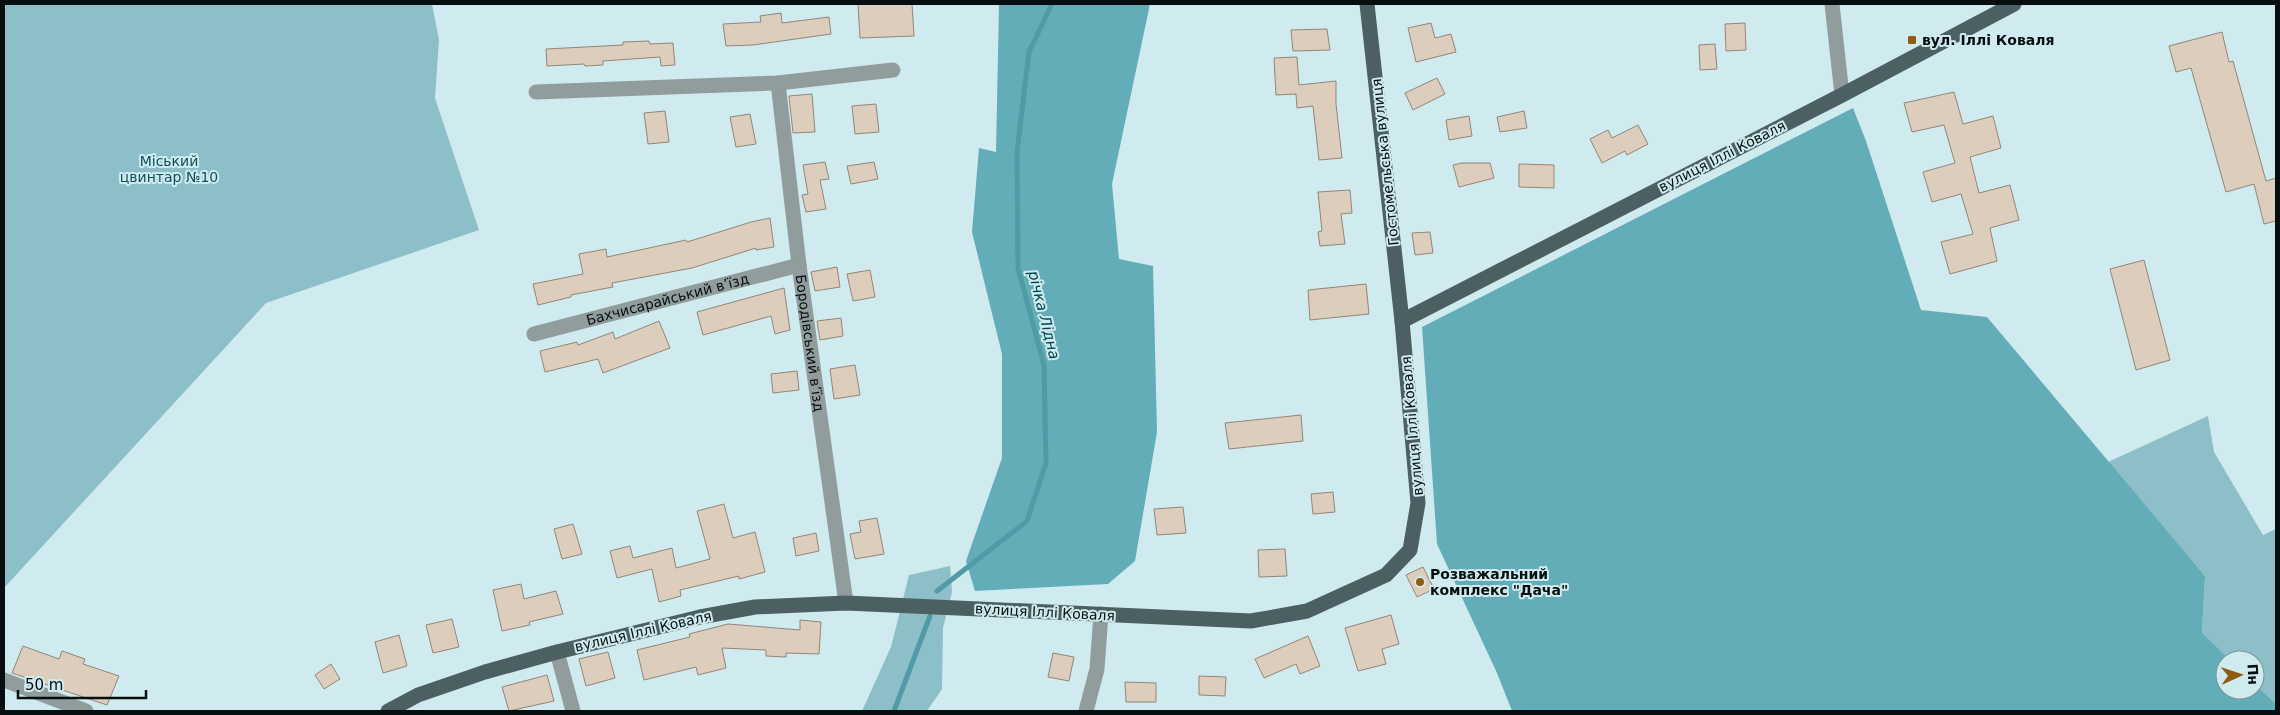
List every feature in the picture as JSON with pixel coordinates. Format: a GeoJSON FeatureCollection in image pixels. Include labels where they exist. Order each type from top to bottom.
{"type":"FeatureCollection","features":[{"type":"Feature","properties":{"kind":"main road","name":"Гостомельська вулиця"},"geometry":{"type":"LineString","coordinates":[[1367,4],[1402,321]]}},
{"type":"Feature","properties":{"kind":"main road","name":"вулиця Іллі Коваля"},"geometry":{"type":"LineString","coordinates":[[388,711],[418,695],[448,684],[557,652],[700,617],[755,607],[846,603],[1251,621],[1307,611],[1386,575],[1410,550],[1418,503],[1402,321],[1842,95],[2014,4]]}},
{"type":"Feature","properties":{"kind":"street"},"geometry":{"type":"LineString","coordinates":[[1832,4],[1842,95]]}},
{"type":"Feature","properties":{"kind":"street"},"geometry":{"type":"LineString","coordinates":[[536,92],[778,83],[893,70]]}},
{"type":"Feature","properties":{"kind":"street","name":"Бородівський в’їзд"},"geometry":{"type":"LineString","coordinates":[[778,83],[799,265],[846,603]]}},
{"type":"Feature","properties":{"kind":"street","name":"Бахчисарайський в’їзд"},"geometry":{"type":"LineString","coordinates":[[534,334],[799,265]]}},
{"type":"Feature","properties":{"kind":"street"},"geometry":{"type":"LineString","coordinates":[[1086,711],[1097,669],[1101,614]]}},
{"type":"Feature","properties":{"kind":"street","name":"вулиця Іллі Коваля"},"geometry":{"type":"LineString","coordinates":[[557,652],[573,711]]}},
{"type":"Feature","properties":{"kind":"street"},"geometry":{"type":"LineString","coordinates":[[4,680],[86,711]]}},
{"type":"Feature","properties":{"kind":"green space","name":"Міський цвинтар №10"},"geometry":{"type":"Polygon","coordinates":[[[4,4],[432,4],[439,40],[435,98],[479,230],[266,303],[4,588],[4,4]]]}},
{"type":"Feature","properties":{"kind":"green space"},"geometry":{"type":"Polygon","coordinates":[[[2208,416],[2214,452],[2263,535],[2276,529],[2276,704],[2265,694],[2265,650],[2219,650],[2202,634],[2205,576],[2108,462],[2208,416]]]}},
{"type":"Feature","properties":{"kind":"green space"},"geometry":{"type":"Polygon","coordinates":[[[950,566],[952,592],[943,628],[942,689],[927,711],[862,711],[891,647],[909,575],[950,566]]]}},
{"type":"Feature","properties":{"kind":"shaded area"},"geometry":{"type":"Polygon","coordinates":[[[999,4],[1150,4],[1112,184],[1119,259],[1153,266],[1157,432],[1135,561],[1108,584],[975,591],[966,561],[1002,458],[1002,354],[972,232],[979,148],[996,152],[999,4]]]}},
{"type":"Feature","properties":{"kind":"shaded area"},"geometry":{"type":"Polygon","coordinates":[[[1853,108],[1866,141],[1921,310],[1987,317],[2205,576],[2202,633],[2220,650],[2215,650],[2215,700],[2265,700],[2265,694],[2276,704],[2276,711],[1512,711],[1497,673],[1437,544],[1422,327],[1853,108]]]}},
{"type":"Feature","properties":{"kind":"building"},"geometry":{"type":"Polygon","coordinates":[[[858,4],[912,4],[914,36],[860,38],[858,4]]]}},
{"type":"Feature","properties":{"kind":"building"},"geometry":{"type":"Polygon","coordinates":[[[781,13],[782,23],[829,17],[831,34],[753,45],[726,46],[723,24],[761,22],[760,16],[781,13]]]}},
{"type":"Feature","properties":{"kind":"building"},"geometry":{"type":"Polygon","coordinates":[[[1431,23],[1435,38],[1451,34],[1456,52],[1416,62],[1408,28],[1431,23]]]}},
{"type":"Feature","properties":{"kind":"building"},"geometry":{"type":"Polygon","coordinates":[[[1745,23],[1746,50],[1726,51],[1725,24],[1745,23]]]}},
{"type":"Feature","properties":{"kind":"building"},"geometry":{"type":"Polygon","coordinates":[[[1327,29],[1330,50],[1293,51],[1291,30],[1327,29]]]}},
{"type":"Feature","properties":{"kind":"building"},"geometry":{"type":"Polygon","coordinates":[[[2222,32],[2229,62],[2233,61],[2266,181],[2276,178],[2276,221],[2264,224],[2254,184],[2226,192],[2191,68],[2176,72],[2169,46],[2222,32]]]}},
{"type":"Feature","properties":{"kind":"building"},"geometry":{"type":"Polygon","coordinates":[[[649,41],[650,44],[673,43],[675,65],[661,66],[660,57],[603,61],[603,65],[547,66],[546,49],[623,45],[623,42],[649,41]]]}},
{"type":"Feature","properties":{"kind":"building"},"geometry":{"type":"Polygon","coordinates":[[[1715,44],[1717,69],[1700,70],[1699,45],[1715,44]]]}},
{"type":"Feature","properties":{"kind":"building"},"geometry":{"type":"Polygon","coordinates":[[[1297,57],[1299,85],[1336,81],[1336,104],[1342,158],[1319,160],[1313,106],[1297,108],[1296,94],[1276,95],[1274,58],[1297,57]]]}},
{"type":"Feature","properties":{"kind":"building"},"geometry":{"type":"Polygon","coordinates":[[[1437,78],[1445,94],[1413,110],[1405,93],[1437,78]]]}},
{"type":"Feature","properties":{"kind":"building"},"geometry":{"type":"Polygon","coordinates":[[[1954,92],[1963,124],[1993,116],[2001,148],[1970,157],[1979,193],[2010,185],[2019,220],[1990,228],[1997,261],[1950,274],[1941,242],[1973,234],[1961,194],[1932,202],[1923,172],[1955,163],[1944,125],[1912,132],[1904,103],[1954,92]]]}},
{"type":"Feature","properties":{"kind":"building"},"geometry":{"type":"Polygon","coordinates":[[[812,94],[815,132],[793,133],[789,96],[812,94]]]}},
{"type":"Feature","properties":{"kind":"building"},"geometry":{"type":"Polygon","coordinates":[[[876,104],[879,132],[855,134],[852,106],[876,104]]]}},
{"type":"Feature","properties":{"kind":"building"},"geometry":{"type":"Polygon","coordinates":[[[665,111],[669,142],[648,144],[644,113],[665,111]]]}},
{"type":"Feature","properties":{"kind":"building"},"geometry":{"type":"Polygon","coordinates":[[[1524,111],[1527,128],[1500,132],[1497,117],[1524,111]]]}},
{"type":"Feature","properties":{"kind":"building"},"geometry":{"type":"Polygon","coordinates":[[[750,114],[756,144],[736,147],[730,117],[750,114]]]}},
{"type":"Feature","properties":{"kind":"building"},"geometry":{"type":"Polygon","coordinates":[[[1469,116],[1472,136],[1449,140],[1446,120],[1469,116]]]}},
{"type":"Feature","properties":{"kind":"building"},"geometry":{"type":"Polygon","coordinates":[[[1638,125],[1648,144],[1627,155],[1625,151],[1602,163],[1590,139],[1608,130],[1612,138],[1638,125]]]}},
{"type":"Feature","properties":{"kind":"building"},"geometry":{"type":"Polygon","coordinates":[[[825,162],[829,179],[820,180],[826,209],[806,212],[802,195],[808,194],[803,165],[825,162]]]}},
{"type":"Feature","properties":{"kind":"building"},"geometry":{"type":"Polygon","coordinates":[[[874,162],[878,179],[851,184],[847,166],[874,162]]]}},
{"type":"Feature","properties":{"kind":"building"},"geometry":{"type":"Polygon","coordinates":[[[1462,163],[1490,163],[1494,178],[1459,187],[1453,165],[1462,163]]]}},
{"type":"Feature","properties":{"kind":"building"},"geometry":{"type":"Polygon","coordinates":[[[1519,164],[1554,165],[1554,188],[1519,187],[1519,164]]]}},
{"type":"Feature","properties":{"kind":"building"},"geometry":{"type":"Polygon","coordinates":[[[1350,190],[1352,213],[1341,214],[1345,244],[1320,246],[1318,232],[1322,231],[1318,192],[1350,190]]]}},
{"type":"Feature","properties":{"kind":"building"},"geometry":{"type":"Polygon","coordinates":[[[770,218],[774,247],[756,250],[756,248],[692,268],[612,283],[613,287],[571,295],[571,297],[538,305],[533,284],[583,274],[579,254],[606,249],[607,257],[686,240],[687,242],[770,218]]]}},
{"type":"Feature","properties":{"kind":"building"},"geometry":{"type":"Polygon","coordinates":[[[1430,232],[1433,253],[1415,255],[1412,233],[1430,232]]]}},
{"type":"Feature","properties":{"kind":"building"},"geometry":{"type":"Polygon","coordinates":[[[2144,260],[2170,360],[2136,370],[2110,269],[2144,260]]]}},
{"type":"Feature","properties":{"kind":"building"},"geometry":{"type":"Polygon","coordinates":[[[837,267],[840,287],[815,291],[811,272],[837,267]]]}},
{"type":"Feature","properties":{"kind":"building"},"geometry":{"type":"Polygon","coordinates":[[[870,270],[875,297],[853,301],[847,274],[870,270]]]}},
{"type":"Feature","properties":{"kind":"building"},"geometry":{"type":"Polygon","coordinates":[[[1366,284],[1369,314],[1310,320],[1308,290],[1366,284]]]}},
{"type":"Feature","properties":{"kind":"building"},"geometry":{"type":"Polygon","coordinates":[[[784,288],[790,330],[775,334],[771,316],[703,335],[697,312],[784,288]]]}},
{"type":"Feature","properties":{"kind":"building"},"geometry":{"type":"Polygon","coordinates":[[[841,318],[843,336],[820,340],[817,321],[841,318]]]}},
{"type":"Feature","properties":{"kind":"building"},"geometry":{"type":"Polygon","coordinates":[[[659,321],[670,348],[603,373],[598,359],[545,372],[540,351],[577,342],[578,345],[613,332],[615,339],[659,321]]]}},
{"type":"Feature","properties":{"kind":"building"},"geometry":{"type":"Polygon","coordinates":[[[855,365],[860,395],[834,399],[830,369],[855,365]]]}},
{"type":"Feature","properties":{"kind":"building"},"geometry":{"type":"Polygon","coordinates":[[[797,371],[799,390],[773,393],[771,374],[797,371]]]}},
{"type":"Feature","properties":{"kind":"building"},"geometry":{"type":"Polygon","coordinates":[[[1301,415],[1303,441],[1229,449],[1225,423],[1301,415]]]}},
{"type":"Feature","properties":{"kind":"building"},"geometry":{"type":"Polygon","coordinates":[[[1333,492],[1335,512],[1313,514],[1311,494],[1333,492]]]}},
{"type":"Feature","properties":{"kind":"building"},"geometry":{"type":"Polygon","coordinates":[[[724,504],[733,538],[755,532],[765,572],[680,590],[681,596],[659,602],[652,569],[617,578],[610,551],[630,546],[633,558],[672,548],[676,568],[710,559],[697,511],[724,504]]]}},
{"type":"Feature","properties":{"kind":"building"},"geometry":{"type":"Polygon","coordinates":[[[1183,507],[1186,533],[1157,535],[1154,509],[1183,507]]]}},
{"type":"Feature","properties":{"kind":"building"},"geometry":{"type":"Polygon","coordinates":[[[877,518],[884,554],[855,559],[850,534],[861,532],[859,521],[877,518]]]}},
{"type":"Feature","properties":{"kind":"building"},"geometry":{"type":"Polygon","coordinates":[[[573,524],[582,554],[562,559],[554,529],[573,524]]]}},
{"type":"Feature","properties":{"kind":"building"},"geometry":{"type":"Polygon","coordinates":[[[816,533],[819,551],[796,556],[793,538],[816,533]]]}},
{"type":"Feature","properties":{"kind":"building"},"geometry":{"type":"Polygon","coordinates":[[[1285,549],[1287,576],[1259,577],[1258,550],[1285,549]]]}},
{"type":"Feature","properties":{"kind":"building","name":"Розважальний комплекс \"Дача\""},"geometry":{"type":"Polygon","coordinates":[[[1423,567],[1434,589],[1417,597],[1406,575],[1423,567]]]}},
{"type":"Feature","properties":{"kind":"building"},"geometry":{"type":"Polygon","coordinates":[[[521,584],[524,599],[556,591],[563,614],[529,622],[530,625],[502,631],[493,590],[521,584]]]}},
{"type":"Feature","properties":{"kind":"building"},"geometry":{"type":"Polygon","coordinates":[[[1391,615],[1399,644],[1382,649],[1386,664],[1358,671],[1345,628],[1391,615]]]}},
{"type":"Feature","properties":{"kind":"building"},"geometry":{"type":"Polygon","coordinates":[[[452,619],[459,647],[433,653],[426,625],[452,619]]]}},
{"type":"Feature","properties":{"kind":"building"},"geometry":{"type":"Polygon","coordinates":[[[800,620],[821,622],[819,654],[786,653],[786,657],[766,656],[766,650],[722,648],[726,668],[698,675],[696,667],[644,680],[637,650],[690,637],[689,634],[728,624],[800,630],[800,620]]]}},
{"type":"Feature","properties":{"kind":"building"},"geometry":{"type":"Polygon","coordinates":[[[399,635],[407,666],[383,673],[375,642],[399,635]]]}},
{"type":"Feature","properties":{"kind":"building"},"geometry":{"type":"Polygon","coordinates":[[[1308,636],[1320,666],[1300,674],[1296,664],[1264,678],[1255,659],[1308,636]]]}},
{"type":"Feature","properties":{"kind":"building"},"geometry":{"type":"Polygon","coordinates":[[[23,646],[59,659],[62,651],[85,659],[83,664],[119,676],[107,705],[12,673],[23,646]]]}},
{"type":"Feature","properties":{"kind":"building"},"geometry":{"type":"Polygon","coordinates":[[[608,652],[615,678],[586,686],[579,659],[608,652]]]}},
{"type":"Feature","properties":{"kind":"building"},"geometry":{"type":"Polygon","coordinates":[[[1053,653],[1074,657],[1069,681],[1048,677],[1053,653]]]}},
{"type":"Feature","properties":{"kind":"building"},"geometry":{"type":"Polygon","coordinates":[[[331,664],[340,679],[324,689],[315,675],[331,664]]]}},
{"type":"Feature","properties":{"kind":"building"},"geometry":{"type":"Polygon","coordinates":[[[547,675],[554,701],[509,711],[502,687],[547,675]]]}},
{"type":"Feature","properties":{"kind":"building"},"geometry":{"type":"Polygon","coordinates":[[[1199,676],[1226,677],[1225,696],[1199,695],[1199,676]]]}},
{"type":"Feature","properties":{"kind":"building"},"geometry":{"type":"Polygon","coordinates":[[[1125,682],[1156,683],[1156,702],[1126,702],[1125,682]]]}},
{"type":"Feature","properties":{"kind":"waterway","name":"річка Лідна"},"geometry":{"type":"LineString","coordinates":[[937,591],[1027,521],[1046,463],[1044,365],[1018,268],[1017,152],[1029,52],[1052,4]]}},
{"type":"Feature","properties":{"kind":"waterway","name":"річка Лідна"},"geometry":{"type":"LineString","coordinates":[[894,711],[930,616]]}},
{"type":"Feature","properties":{"kind":"place","name":"вул. Іллі Коваля"},"geometry":{"type":"Point","coordinates":[1912,40]}},
{"type":"Feature","properties":{"kind":"place","name":"Розважальний комплекс \"Дача\""},"geometry":{"type":"Point","coordinates":[1420,582]}}]}
